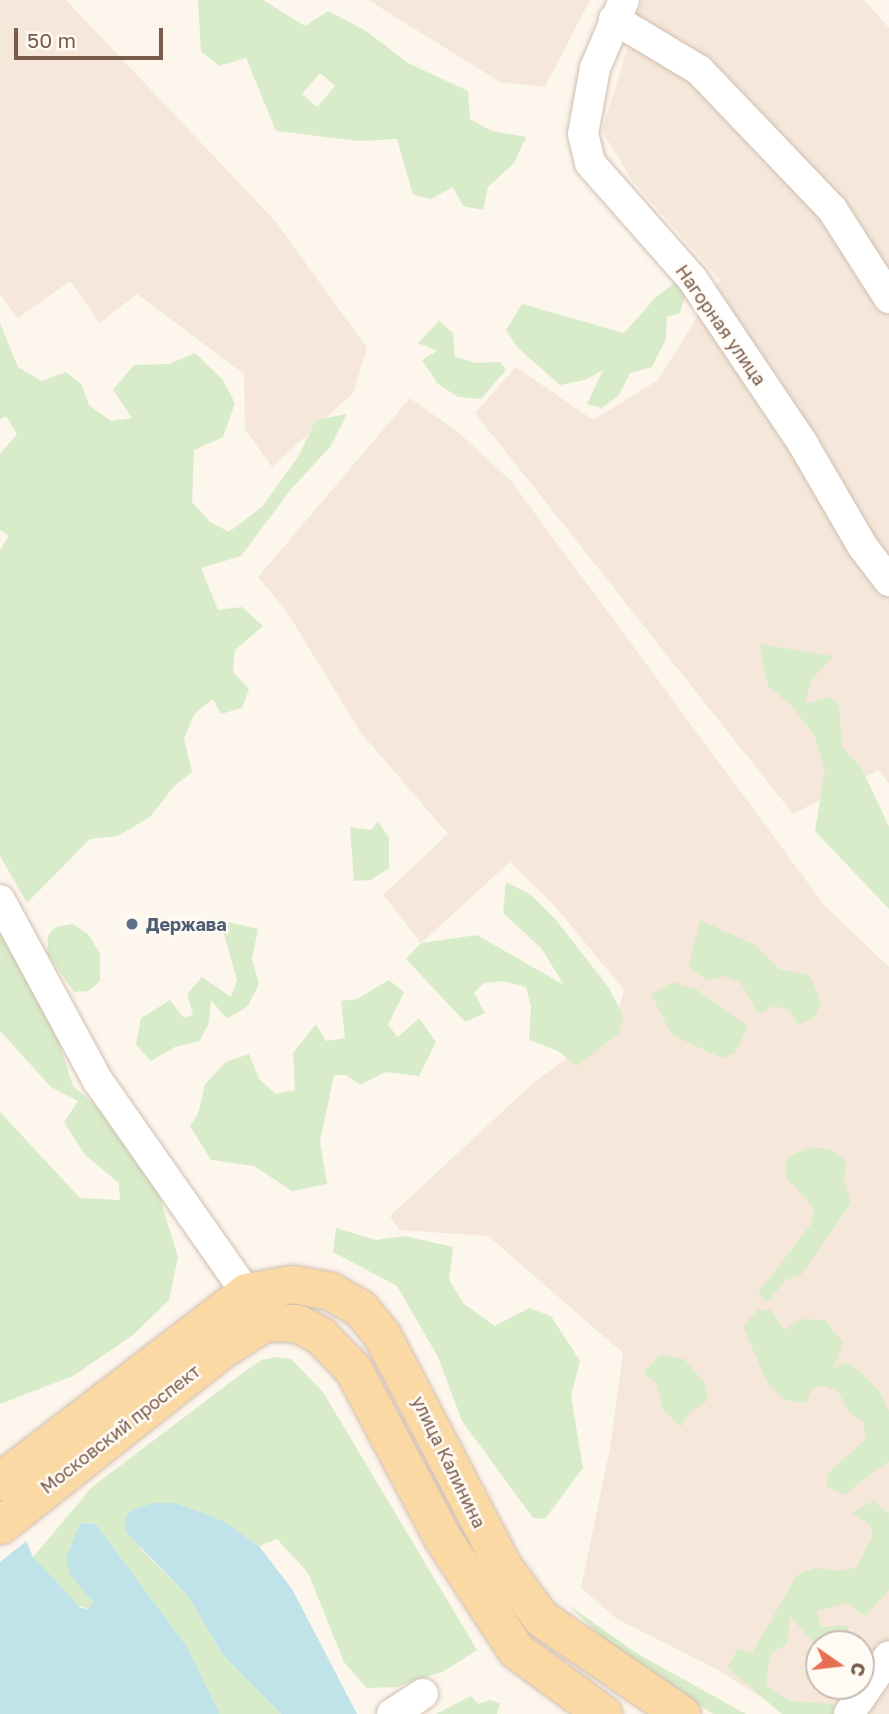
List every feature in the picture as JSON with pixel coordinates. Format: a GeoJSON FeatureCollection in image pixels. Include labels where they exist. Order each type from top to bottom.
{"type":"FeatureCollection","features":[{"type":"Feature","properties":{"kind":"main road","name":"улица Калинина"},"geometry":{"type":"LineString","coordinates":[[222,1335],[246,1292],[292,1284],[330,1292],[360,1308],[382,1335],[417,1396],[504,1569],[541,1618],[681,1714]]}},
{"type":"Feature","properties":{"kind":"main road"},"geometry":{"type":"LineString","coordinates":[[222,1335],[265,1322],[289,1321],[321,1336],[342,1356],[367,1393],[460,1567],[516,1650],[603,1714]]}},
{"type":"Feature","properties":{"kind":"main road","name":"Московский проспект"},"geometry":{"type":"LineString","coordinates":[[0,1481],[222,1335]]}},
{"type":"Feature","properties":{"kind":"main road","name":"Московский проспект"},"geometry":{"type":"LineString","coordinates":[[0,1525],[222,1335]]}},
{"type":"Feature","properties":{"kind":"street","name":"Нагорная улица"},"geometry":{"type":"LineString","coordinates":[[619,9],[595,68],[583,134],[590,163],[694,280],[803,444],[863,547],[889,581]]}},
{"type":"Feature","properties":{"kind":"street"},"geometry":{"type":"LineString","coordinates":[[619,9],[699,70],[832,209],[889,298]]}},
{"type":"Feature","properties":{"kind":"street"},"geometry":{"type":"LineString","coordinates":[[0,900],[97,1081],[246,1292]]}},
{"type":"Feature","properties":{"kind":"street"},"geometry":{"type":"LineString","coordinates":[[849,1714],[889,1656]]}},
{"type":"Feature","properties":{"kind":"shaded area"},"geometry":{"type":"Polygon","coordinates":[[[0,0],[66,0],[276,222],[367,348],[353,393],[272,467],[245,429],[244,374],[137,294],[100,323],[70,281],[18,318],[0,294],[0,0]]]}},
{"type":"Feature","properties":{"kind":"shaded area"},"geometry":{"type":"Polygon","coordinates":[[[368,0],[590,0],[545,87],[500,82],[368,0]]]}},
{"type":"Feature","properties":{"kind":"shaded area"},"geometry":{"type":"Polygon","coordinates":[[[642,0],[864,0],[889,28],[889,784],[878,770],[793,814],[475,413],[516,367],[593,420],[658,380],[720,280],[631,179],[602,131],[642,0]]]}},
{"type":"Feature","properties":{"kind":"shaded area"},"geometry":{"type":"Polygon","coordinates":[[[410,398],[458,432],[511,481],[825,906],[889,967],[889,1714],[787,1714],[718,1670],[617,1619],[581,1588],[610,1448],[623,1353],[488,1236],[399,1230],[390,1216],[531,1085],[616,1020],[624,990],[554,905],[510,862],[421,943],[383,895],[448,834],[361,733],[285,609],[258,577],[410,398]]]}},
{"type":"Feature","properties":{"kind":"green space"},"geometry":{"type":"Polygon","coordinates":[[[198,0],[263,0],[305,26],[328,11],[366,31],[408,63],[468,91],[470,119],[492,131],[526,137],[514,163],[488,187],[483,210],[463,206],[453,187],[431,199],[413,195],[397,139],[359,141],[276,131],[246,58],[219,66],[201,51],[198,0]],[[320,73],[302,94],[317,107],[335,86],[320,73]]]}},
{"type":"Feature","properties":{"kind":"green space"},"geometry":{"type":"Polygon","coordinates":[[[681,278],[687,290],[680,313],[667,317],[666,339],[652,367],[630,373],[619,395],[602,408],[587,404],[603,370],[585,380],[560,385],[518,348],[506,330],[522,304],[624,333],[655,298],[681,278]]]}},
{"type":"Feature","properties":{"kind":"green space"},"geometry":{"type":"Polygon","coordinates":[[[439,321],[453,333],[455,357],[476,363],[500,362],[506,370],[481,399],[458,397],[438,384],[422,360],[437,351],[418,343],[439,321]]]}},
{"type":"Feature","properties":{"kind":"green space"},"geometry":{"type":"Polygon","coordinates":[[[0,323],[18,367],[42,381],[66,372],[81,384],[89,405],[111,421],[132,418],[113,390],[134,365],[169,364],[195,353],[223,380],[235,403],[223,437],[194,450],[192,502],[210,522],[229,532],[262,507],[298,457],[316,420],[347,414],[330,447],[292,488],[241,556],[201,568],[218,610],[242,607],[263,626],[235,650],[233,672],[249,689],[242,708],[221,714],[213,699],[195,713],[184,738],[192,772],[174,786],[151,816],[118,836],[90,839],[27,903],[0,856],[0,550],[9,536],[0,530],[0,454],[17,434],[6,416],[0,419],[0,323]]]}},
{"type":"Feature","properties":{"kind":"green space"},"geometry":{"type":"Polygon","coordinates":[[[759,644],[833,656],[811,681],[805,704],[828,697],[839,703],[842,746],[862,769],[889,827],[889,909],[815,831],[825,769],[814,735],[791,705],[768,686],[759,644]]]}},
{"type":"Feature","properties":{"kind":"green space"},"geometry":{"type":"Polygon","coordinates":[[[378,821],[389,838],[389,868],[371,880],[354,881],[350,827],[371,830],[378,821]]]}},
{"type":"Feature","properties":{"kind":"green space"},"geometry":{"type":"Polygon","coordinates":[[[506,882],[531,895],[556,920],[609,988],[623,1016],[619,1033],[577,1066],[558,1051],[529,1040],[531,1007],[526,987],[502,981],[484,983],[474,993],[485,1013],[465,1022],[406,959],[421,943],[477,935],[564,985],[541,948],[503,913],[506,882]]]}},
{"type":"Feature","properties":{"kind":"green space"},"geometry":{"type":"Polygon","coordinates":[[[220,920],[258,929],[252,959],[259,984],[248,1006],[227,1019],[211,1000],[209,1022],[200,1041],[175,1047],[151,1061],[136,1045],[141,1018],[170,1000],[184,1018],[193,1015],[187,994],[202,977],[231,997],[237,980],[220,920]]]}},
{"type":"Feature","properties":{"kind":"green space"},"geometry":{"type":"Polygon","coordinates":[[[700,920],[755,945],[779,969],[810,976],[821,1003],[814,1018],[798,1025],[789,1010],[774,1006],[758,1014],[741,983],[725,976],[709,981],[688,968],[700,920]]]}},
{"type":"Feature","properties":{"kind":"green space"},"geometry":{"type":"Polygon","coordinates":[[[0,924],[53,1023],[73,1086],[112,1120],[138,1153],[159,1195],[178,1257],[169,1300],[133,1335],[73,1376],[0,1404],[0,1112],[80,1198],[120,1200],[119,1183],[85,1155],[64,1122],[78,1101],[51,1087],[0,1031],[0,924]]]}},
{"type":"Feature","properties":{"kind":"green space"},"geometry":{"type":"Polygon","coordinates":[[[72,924],[88,934],[100,954],[100,981],[89,991],[74,992],[47,953],[48,936],[55,927],[72,924]]]}},
{"type":"Feature","properties":{"kind":"green space"},"geometry":{"type":"Polygon","coordinates":[[[389,980],[404,992],[388,1025],[398,1037],[419,1018],[436,1042],[419,1076],[385,1072],[361,1085],[346,1075],[334,1075],[320,1141],[327,1184],[292,1191],[254,1166],[211,1160],[190,1126],[198,1114],[205,1084],[226,1062],[249,1054],[259,1079],[276,1094],[295,1090],[293,1053],[316,1024],[326,1041],[345,1038],[341,1001],[357,999],[389,980]]]}},
{"type":"Feature","properties":{"kind":"green space"},"geometry":{"type":"Polygon","coordinates":[[[673,982],[697,990],[748,1026],[735,1053],[722,1058],[672,1035],[651,994],[673,982]]]}},
{"type":"Feature","properties":{"kind":"green space"},"geometry":{"type":"Polygon","coordinates":[[[809,1147],[829,1149],[846,1160],[844,1181],[851,1203],[801,1275],[786,1280],[767,1302],[758,1293],[811,1224],[814,1208],[786,1177],[786,1158],[809,1147]]]}},
{"type":"Feature","properties":{"kind":"green space"},"geometry":{"type":"Polygon","coordinates":[[[336,1228],[376,1240],[405,1236],[453,1247],[449,1280],[464,1304],[495,1326],[529,1308],[551,1316],[580,1361],[571,1396],[583,1468],[545,1519],[533,1518],[462,1421],[438,1357],[397,1286],[333,1252],[336,1228]]]}},
{"type":"Feature","properties":{"kind":"green space"},"geometry":{"type":"Polygon","coordinates":[[[757,1310],[771,1310],[784,1330],[802,1319],[825,1320],[843,1342],[834,1368],[846,1362],[861,1373],[879,1391],[889,1411],[889,1461],[843,1495],[826,1485],[829,1472],[865,1440],[864,1423],[850,1413],[838,1392],[825,1386],[813,1388],[805,1403],[785,1400],[767,1382],[743,1327],[757,1310]]]}},
{"type":"Feature","properties":{"kind":"green space"},"geometry":{"type":"Polygon","coordinates":[[[660,1355],[684,1359],[705,1383],[708,1400],[690,1412],[681,1427],[662,1408],[657,1384],[643,1373],[660,1355]]]}},
{"type":"Feature","properties":{"kind":"green space"},"geometry":{"type":"Polygon","coordinates":[[[276,1357],[291,1359],[323,1392],[477,1650],[444,1671],[397,1687],[367,1688],[344,1662],[308,1573],[277,1539],[259,1546],[222,1520],[175,1503],[140,1548],[188,1596],[223,1655],[281,1714],[220,1714],[187,1647],[96,1524],[80,1523],[76,1534],[85,1589],[93,1602],[89,1609],[72,1603],[33,1557],[92,1487],[244,1372],[262,1360],[276,1357]]]}},
{"type":"Feature","properties":{"kind":"green space"},"geometry":{"type":"Polygon","coordinates":[[[873,1501],[889,1513],[889,1590],[865,1616],[846,1603],[817,1611],[821,1627],[847,1626],[848,1630],[805,1630],[805,1633],[790,1616],[787,1644],[770,1654],[766,1686],[790,1701],[833,1704],[834,1714],[782,1714],[727,1667],[738,1649],[752,1653],[797,1575],[815,1568],[841,1571],[857,1567],[873,1534],[869,1524],[852,1513],[873,1501]]]}},
{"type":"Feature","properties":{"kind":"green space"},"geometry":{"type":"Polygon","coordinates":[[[567,1604],[638,1654],[746,1714],[713,1714],[626,1660],[567,1604]]]}},
{"type":"Feature","properties":{"kind":"green space"},"geometry":{"type":"Polygon","coordinates":[[[471,1696],[478,1704],[490,1700],[500,1703],[497,1714],[436,1714],[471,1696]]]}},
{"type":"Feature","properties":{"kind":"water"},"geometry":{"type":"Polygon","coordinates":[[[0,1480],[33,1557],[81,1608],[89,1609],[93,1602],[70,1574],[66,1559],[80,1523],[96,1524],[187,1647],[220,1714],[0,1714],[0,1480]]]}},
{"type":"Feature","properties":{"kind":"water"},"geometry":{"type":"Polygon","coordinates":[[[153,1503],[175,1503],[222,1520],[259,1546],[292,1589],[357,1714],[281,1714],[223,1655],[188,1596],[125,1531],[126,1517],[132,1510],[153,1503]]]}},
{"type":"Feature","properties":{"kind":"pier"},"geometry":{"type":"Polygon","coordinates":[[[0,1477],[29,1539],[0,1562],[0,1477]]]}},
{"type":"Feature","properties":{"kind":"place","name":"Держава"},"geometry":{"type":"Point","coordinates":[132,924]}}]}
